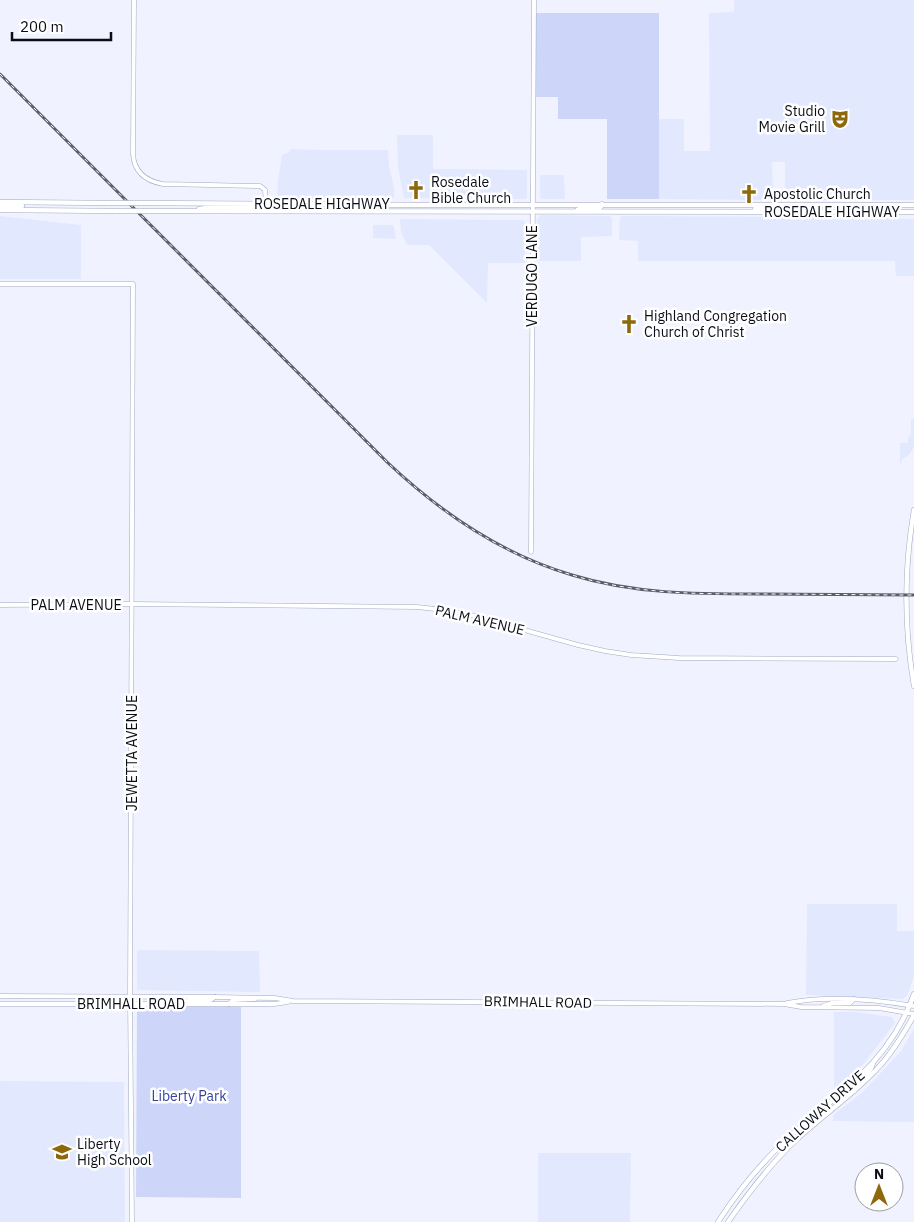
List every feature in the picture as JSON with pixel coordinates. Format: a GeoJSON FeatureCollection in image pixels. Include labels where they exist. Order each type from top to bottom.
{"type":"FeatureCollection","features":[{"type":"Feature","properties":{"kind":"main road","name":"ROSEDALE HIGHWAY"},"geometry":{"type":"LineString","coordinates":[[0,204],[914,205]]}},
{"type":"Feature","properties":{"kind":"main road"},"geometry":{"type":"LineString","coordinates":[[193,211],[207,208],[259,208],[266,204]]}},
{"type":"Feature","properties":{"kind":"main road"},"geometry":{"type":"LineString","coordinates":[[266,211],[272,206],[305,206],[312,204]]}},
{"type":"Feature","properties":{"kind":"main road"},"geometry":{"type":"LineString","coordinates":[[346,211],[361,208],[391,208],[397,204]]}},
{"type":"Feature","properties":{"kind":"main road"},"geometry":{"type":"LineString","coordinates":[[398,211],[402,207],[430,204]]}},
{"type":"Feature","properties":{"kind":"main road"},"geometry":{"type":"LineString","coordinates":[[573,211],[582,208],[600,208],[602,204]]}},
{"type":"Feature","properties":{"kind":"main road"},"geometry":{"type":"LineString","coordinates":[[617,212],[618,209],[622,208],[658,207],[671,204]]}},
{"type":"Feature","properties":{"kind":"main road"},"geometry":{"type":"LineString","coordinates":[[739,212],[762,208],[804,208],[809,205]]}},
{"type":"Feature","properties":{"kind":"main road"},"geometry":{"type":"LineString","coordinates":[[810,212],[814,208],[834,208],[844,205]]}},
{"type":"Feature","properties":{"kind":"main road","name":"ROSEDALE HIGHWAY"},"geometry":{"type":"LineString","coordinates":[[0,210],[914,212]]}},
{"type":"Feature","properties":{"kind":"main road"},"geometry":{"type":"LineString","coordinates":[[914,510],[908,553],[906,595],[914,686]]}},
{"type":"Feature","properties":{"kind":"main road","name":"CALLOWAY DRIVE"},"geometry":{"type":"LineString","coordinates":[[718,1222],[745,1184],[768,1157],[850,1086],[873,1062],[887,1045],[912,1006],[914,994]]}},
{"type":"Feature","properties":{"kind":"main road","name":"CALLOWAY DRIVE"},"geometry":{"type":"LineString","coordinates":[[728,1222],[755,1184],[773,1163],[798,1138],[853,1092],[886,1058],[902,1036],[914,1014]]}},
{"type":"Feature","properties":{"kind":"main road"},"geometry":{"type":"LineString","coordinates":[[853,1092],[856,1085],[872,1068],[873,1062]]}},
{"type":"Feature","properties":{"kind":"main road"},"geometry":{"type":"LineString","coordinates":[[834,1108],[836,1101],[847,1092],[850,1086]]}},
{"type":"Feature","properties":{"kind":"street"},"geometry":{"type":"LineString","coordinates":[[134,0],[133,158],[137,170],[152,182],[163,184],[259,186],[265,190],[266,204]]}},
{"type":"Feature","properties":{"kind":"street","name":"VERDUGO LANE"},"geometry":{"type":"LineString","coordinates":[[530,552],[534,0]]}},
{"type":"Feature","properties":{"kind":"street","name":"JEWETTA AVENUE"},"geometry":{"type":"LineString","coordinates":[[0,284],[133,284],[130,996],[132,1222]]}},
{"type":"Feature","properties":{"kind":"street","name":"PALM AVENUE"},"geometry":{"type":"LineString","coordinates":[[0,605],[132,604],[417,607],[471,615],[578,645],[631,656],[896,659]]}},
{"type":"Feature","properties":{"kind":"street","name":"BRIMHALL ROAD"},"geometry":{"type":"LineString","coordinates":[[0,996],[215,996],[275,998],[292,1001],[784,1004],[801,1007],[879,1008],[914,1014]]}},
{"type":"Feature","properties":{"kind":"street"},"geometry":{"type":"LineString","coordinates":[[182,1004],[189,1000],[211,1000],[215,996]]}},
{"type":"Feature","properties":{"kind":"street"},"geometry":{"type":"LineString","coordinates":[[229,1004],[233,1000],[254,1000],[259,997]]}},
{"type":"Feature","properties":{"kind":"street"},"geometry":{"type":"LineString","coordinates":[[818,1007],[832,1003],[850,1002],[854,999]]}},
{"type":"Feature","properties":{"kind":"street","name":"BRIMHALL ROAD"},"geometry":{"type":"LineString","coordinates":[[784,1004],[801,1001],[854,999],[912,1006]]}},
{"type":"Feature","properties":{"kind":"street","name":"BRIMHALL ROAD"},"geometry":{"type":"LineString","coordinates":[[0,1004],[274,1004],[292,1001]]}},
{"type":"Feature","properties":{"kind":"shaded area"},"geometry":{"type":"Polygon","coordinates":[[[734,0],[914,0],[914,200],[785,200],[785,162],[772,162],[773,200],[659,199],[659,119],[684,119],[684,151],[710,151],[709,13],[734,12],[734,0]]]}},
{"type":"Feature","properties":{"kind":"shaded area"},"geometry":{"type":"Polygon","coordinates":[[[397,135],[433,135],[433,169],[527,170],[527,197],[526,199],[404,198],[398,168],[397,135]]]}},
{"type":"Feature","properties":{"kind":"shaded area"},"geometry":{"type":"Polygon","coordinates":[[[291,149],[388,150],[394,197],[390,200],[277,198],[282,155],[291,149]]]}},
{"type":"Feature","properties":{"kind":"shaded area"},"geometry":{"type":"Polygon","coordinates":[[[540,175],[564,175],[565,199],[541,199],[540,175]]]}},
{"type":"Feature","properties":{"kind":"shaded area"},"geometry":{"type":"Polygon","coordinates":[[[541,215],[610,216],[612,219],[612,236],[581,237],[581,261],[536,261],[537,219],[541,215]]]}},
{"type":"Feature","properties":{"kind":"shaded area"},"geometry":{"type":"Polygon","coordinates":[[[0,216],[81,225],[81,279],[0,279],[0,216]]]}},
{"type":"Feature","properties":{"kind":"shaded area"},"geometry":{"type":"Polygon","coordinates":[[[622,216],[914,219],[914,276],[896,276],[895,261],[638,261],[638,241],[619,240],[620,218],[622,216]]]}},
{"type":"Feature","properties":{"kind":"shaded area"},"geometry":{"type":"Polygon","coordinates":[[[400,219],[523,220],[525,222],[525,263],[488,263],[487,303],[429,245],[407,245],[401,232],[400,219]]]}},
{"type":"Feature","properties":{"kind":"shaded area"},"geometry":{"type":"Polygon","coordinates":[[[373,225],[393,225],[396,239],[373,238],[373,225]]]}},
{"type":"Feature","properties":{"kind":"shaded area"},"geometry":{"type":"Polygon","coordinates":[[[911,419],[914,419],[914,447],[909,455],[902,459],[900,466],[900,443],[908,443],[908,437],[911,434],[911,419]]]}},
{"type":"Feature","properties":{"kind":"shaded area"},"geometry":{"type":"Polygon","coordinates":[[[807,904],[897,904],[897,931],[914,931],[914,976],[907,996],[902,999],[806,995],[807,904]]]}},
{"type":"Feature","properties":{"kind":"shaded area"},"geometry":{"type":"Polygon","coordinates":[[[137,950],[259,951],[260,992],[137,990],[137,950]]]}},
{"type":"Feature","properties":{"kind":"shaded area"},"geometry":{"type":"Polygon","coordinates":[[[834,1012],[855,1012],[892,1017],[895,1023],[854,1076],[834,1093],[834,1012]]]}},
{"type":"Feature","properties":{"kind":"shaded area"},"geometry":{"type":"Polygon","coordinates":[[[914,1029],[914,1122],[833,1121],[833,1115],[863,1092],[901,1051],[914,1029]]]}},
{"type":"Feature","properties":{"kind":"shaded area","name":"Liberty High School"},"geometry":{"type":"Polygon","coordinates":[[[0,1081],[124,1082],[125,1222],[0,1222],[0,1081]]]}},
{"type":"Feature","properties":{"kind":"shaded area"},"geometry":{"type":"Polygon","coordinates":[[[538,1153],[631,1153],[630,1222],[538,1222],[538,1153]]]}},
{"type":"Feature","properties":{"kind":"green space"},"geometry":{"type":"Polygon","coordinates":[[[534,13],[659,13],[659,199],[607,199],[607,119],[558,119],[558,97],[534,97],[534,13]]]}},
{"type":"Feature","properties":{"kind":"green space","name":"Liberty Park"},"geometry":{"type":"Polygon","coordinates":[[[137,1006],[241,1007],[241,1198],[136,1197],[137,1006]]]}},
{"type":"Feature","properties":{"kind":"railway"},"geometry":{"type":"LineString","coordinates":[[0,74],[387,462],[429,498],[473,530],[521,556],[546,566],[572,575],[618,586],[665,592],[712,594],[914,595]]}},
{"type":"Feature","properties":{"kind":"place","name":"Studio Movie Grill"},"geometry":{"type":"Point","coordinates":[840,119]}},
{"type":"Feature","properties":{"kind":"place","name":"Rosedale Bible Church"},"geometry":{"type":"Point","coordinates":[416,190]}},
{"type":"Feature","properties":{"kind":"place","name":"Apostolic Church"},"geometry":{"type":"Point","coordinates":[749,194]}},
{"type":"Feature","properties":{"kind":"place","name":"Highland Congregation Church of Christ"},"geometry":{"type":"Point","coordinates":[629,324]}},
{"type":"Feature","properties":{"kind":"place","name":"Liberty High School"},"geometry":{"type":"Point","coordinates":[62,1152]}}]}
